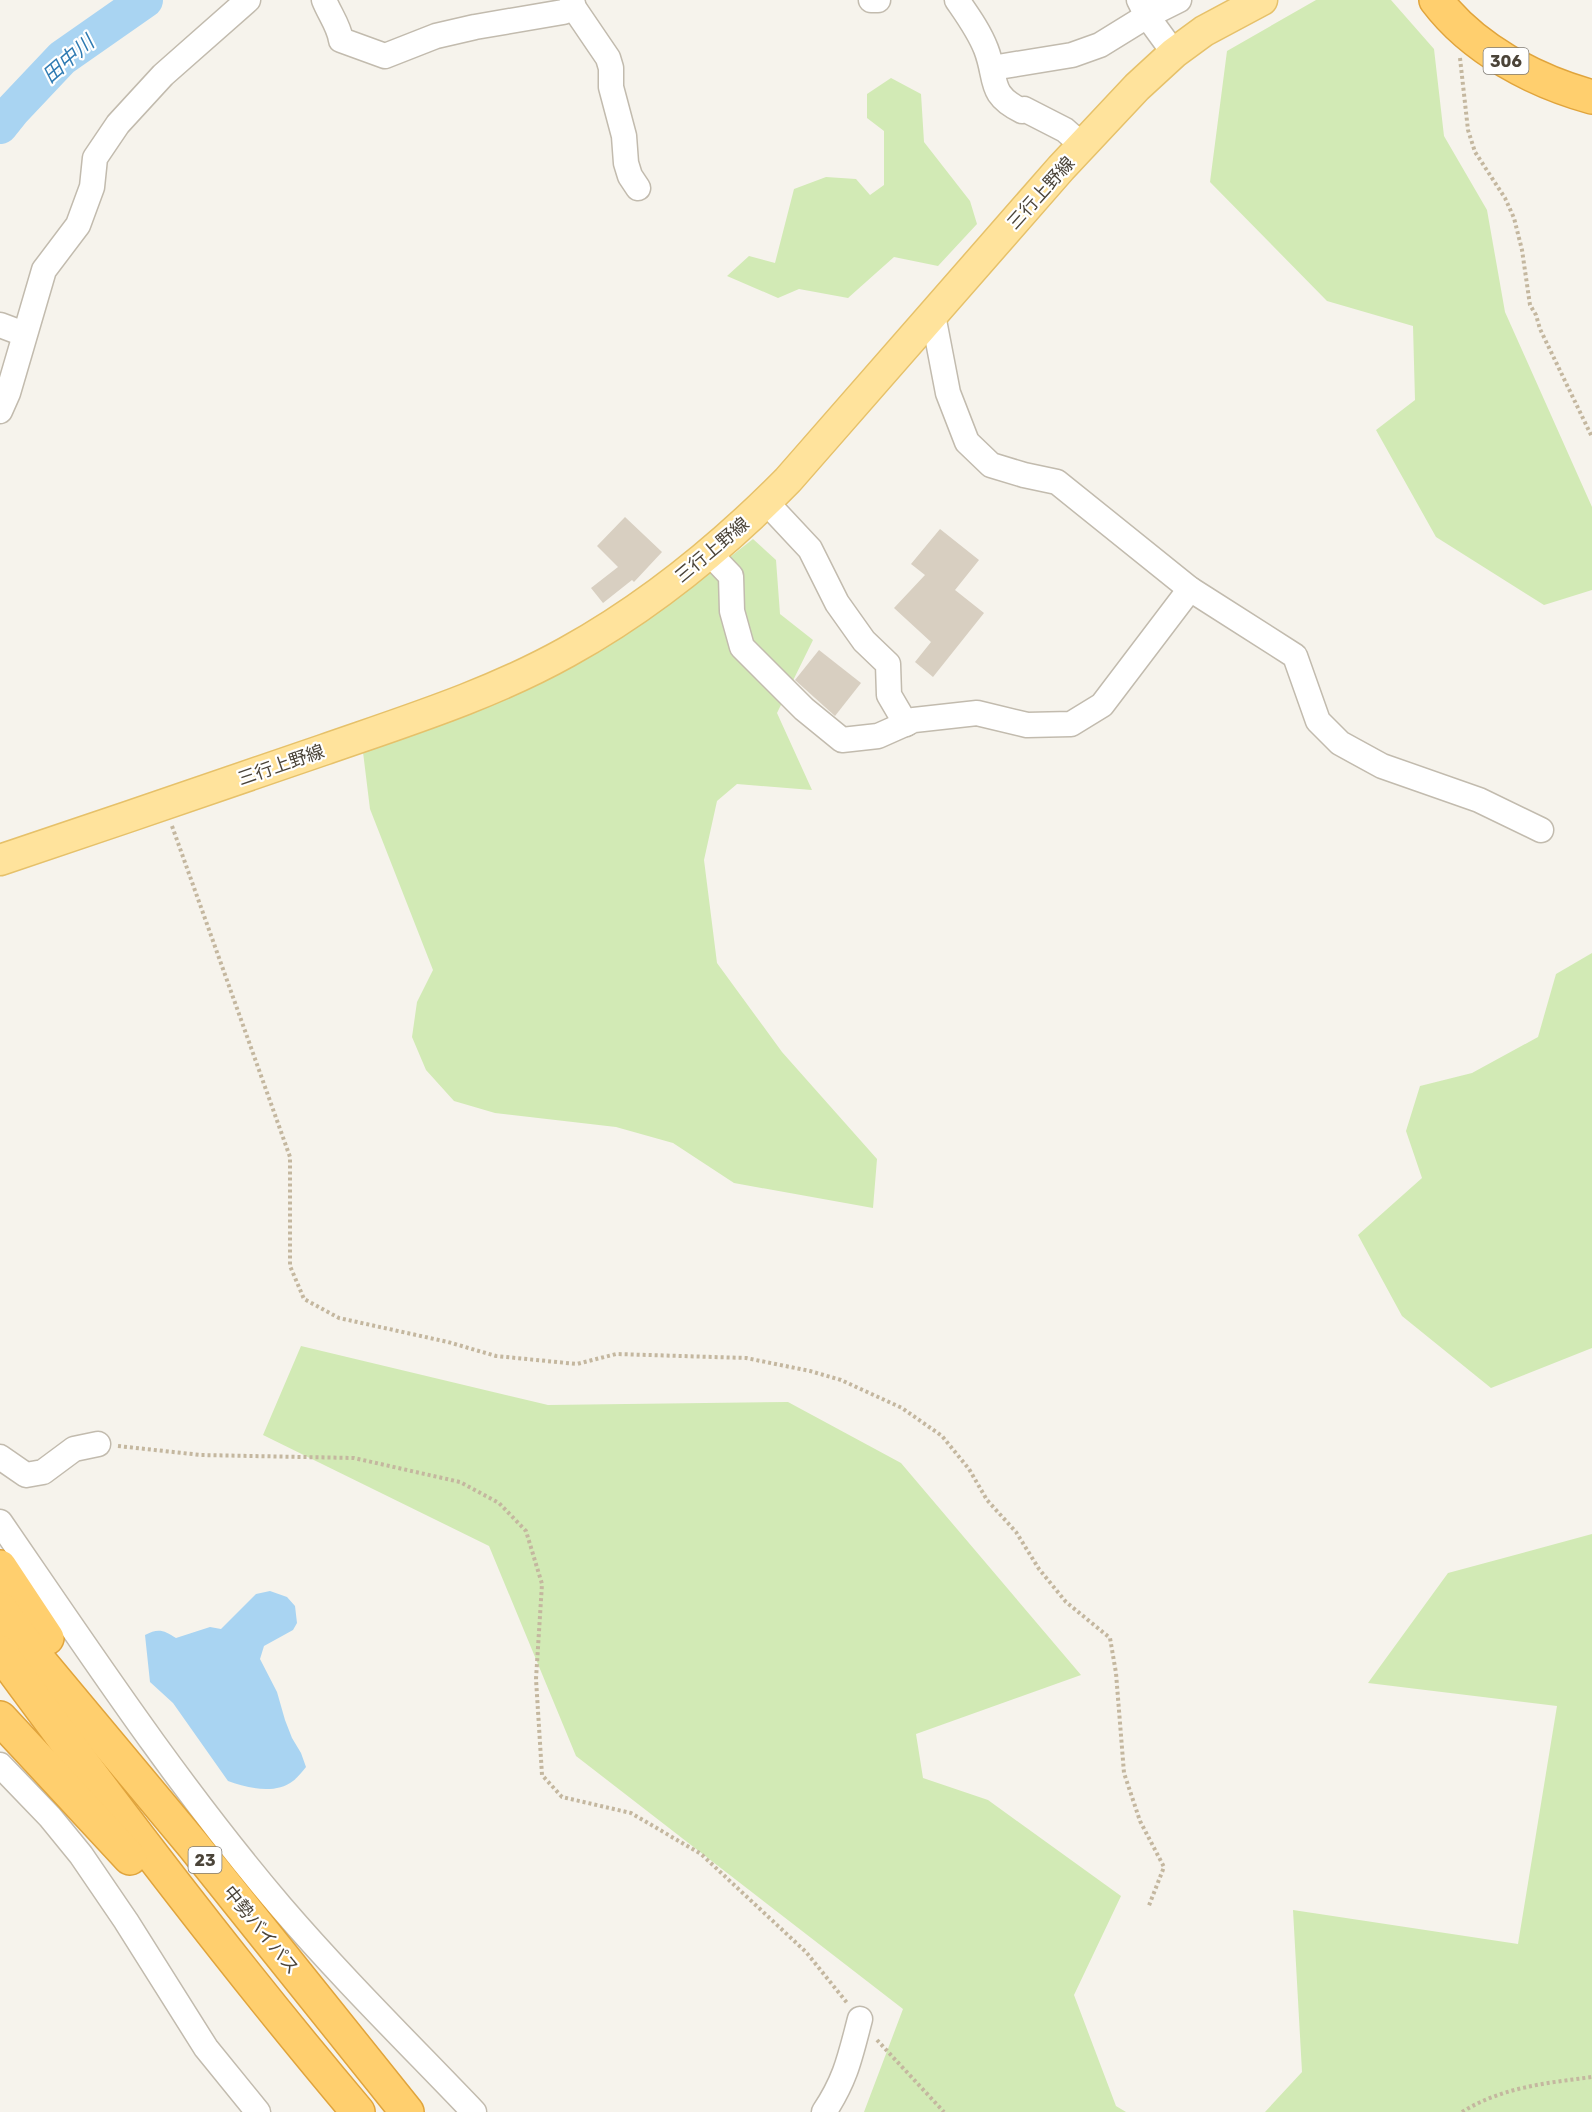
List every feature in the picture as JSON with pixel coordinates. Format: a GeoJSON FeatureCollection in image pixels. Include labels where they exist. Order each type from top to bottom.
{"type":"FeatureCollection","features":[{"type":"Feature","properties":{"kind":"highway","name":"306"},"geometry":{"type":"LineString","coordinates":[[1436,0],[1462,28],[1486,48],[1549,83],[1592,98]]}},
{"type":"Feature","properties":{"kind":"highway"},"geometry":{"type":"LineString","coordinates":[[0,1567],[120,1744],[193,1845]]}},
{"type":"Feature","properties":{"kind":"highway","name":"中勢バイパス"},"geometry":{"type":"LineString","coordinates":[[0,1609],[32,1652],[193,1845],[407,2112]]}},
{"type":"Feature","properties":{"kind":"highway","name":"23"},"geometry":{"type":"LineString","coordinates":[[0,1652],[92,1778],[299,2043],[358,2112]]}},
{"type":"Feature","properties":{"kind":"highway"},"geometry":{"type":"LineString","coordinates":[[0,1718],[299,2043]]}},
{"type":"Feature","properties":{"kind":"main road","name":"三行上野線"},"geometry":{"type":"LineString","coordinates":[[0,860],[472,698],[567,652],[651,598],[710,554],[788,480],[1061,168],[1137,87],[1174,53],[1203,31],[1262,0]]}},
{"type":"Feature","properties":{"kind":"street"},"geometry":{"type":"LineString","coordinates":[[0,411],[8,393],[44,270],[78,225],[88,202],[95,158],[118,124],[150,88],[248,0]]}},
{"type":"Feature","properties":{"kind":"street"},"geometry":{"type":"LineString","coordinates":[[324,0],[340,32],[341,40],[384,56],[436,36],[563,12],[573,4],[608,58],[611,68],[611,87],[624,136],[626,163],[630,176],[638,188]]}},
{"type":"Feature","properties":{"kind":"street"},"geometry":{"type":"LineString","coordinates":[[871,0],[878,0]]}},
{"type":"Feature","properties":{"kind":"street"},"geometry":{"type":"LineString","coordinates":[[957,0],[975,26],[986,50],[1000,97],[1010,105],[1022,111],[1024,109],[1065,130],[1083,146]]}},
{"type":"Feature","properties":{"kind":"street"},"geometry":{"type":"LineString","coordinates":[[992,68],[1072,55],[1100,45],[1143,8],[1179,0]]}},
{"type":"Feature","properties":{"kind":"street"},"geometry":{"type":"LineString","coordinates":[[1143,8],[1174,53]]}},
{"type":"Feature","properties":{"kind":"street"},"geometry":{"type":"LineString","coordinates":[[933,315],[948,393],[967,442],[991,465],[1057,482],[1190,589],[1295,656],[1318,721],[1340,743],[1382,766],[1479,800],[1540,830]]}},
{"type":"Feature","properties":{"kind":"street"},"geometry":{"type":"LineString","coordinates":[[0,325],[24,334]]}},
{"type":"Feature","properties":{"kind":"street"},"geometry":{"type":"LineString","coordinates":[[766,502],[810,549],[837,603],[864,641],[888,664],[889,695],[906,724]]}},
{"type":"Feature","properties":{"kind":"street"},"geometry":{"type":"LineString","coordinates":[[710,554],[731,576],[732,610],[742,647],[804,709],[842,740],[878,736],[914,720],[977,713],[1027,725],[1071,724],[1101,705],[1190,589]]}},
{"type":"Feature","properties":{"kind":"street"},"geometry":{"type":"LineString","coordinates":[[0,1457],[26,1475],[43,1472],[74,1449],[98,1444]]}},
{"type":"Feature","properties":{"kind":"street"},"geometry":{"type":"LineString","coordinates":[[0,1522],[135,1718],[211,1821],[281,1907],[373,2009],[474,2112]]}},
{"type":"Feature","properties":{"kind":"street"},"geometry":{"type":"LineString","coordinates":[[0,1765],[50,1817],[81,1855],[126,1921],[206,2048],[258,2112]]}},
{"type":"Feature","properties":{"kind":"street"},"geometry":{"type":"LineString","coordinates":[[824,2112],[847,2070],[860,2019]]}},
{"type":"Feature","properties":{"kind":"path"},"geometry":{"type":"LineString","coordinates":[[1462,28],[1460,60],[1468,130],[1475,152],[1505,198],[1514,218],[1522,249],[1530,305],[1592,437]]}},
{"type":"Feature","properties":{"kind":"path"},"geometry":{"type":"LineString","coordinates":[[164,805],[290,1157],[290,1266],[304,1299],[339,1318],[448,1342],[496,1356],[577,1364],[616,1354],[746,1358],[810,1371],[841,1380],[902,1408],[942,1436],[969,1468],[987,1500],[1016,1532],[1039,1569],[1066,1602],[1110,1638],[1116,1673],[1124,1773],[1140,1821],[1164,1867],[1148,1908]]}},
{"type":"Feature","properties":{"kind":"path"},"geometry":{"type":"LineString","coordinates":[[98,1444],[201,1455],[354,1458],[460,1482],[499,1503],[525,1531],[542,1584],[536,1679],[542,1775],[562,1797],[632,1813],[701,1854],[806,1952],[880,2044],[944,2112]]}},
{"type":"Feature","properties":{"kind":"path"},"geometry":{"type":"LineString","coordinates":[[1462,2112],[1478,2102],[1530,2085],[1592,2077]]}},
{"type":"Feature","properties":{"kind":"green space"},"geometry":{"type":"Polygon","coordinates":[[[1316,0],[1391,0],[1434,49],[1444,136],[1487,210],[1505,312],[1592,507],[1592,590],[1544,605],[1436,537],[1376,430],[1415,400],[1413,326],[1327,301],[1210,182],[1227,51],[1316,0]]]}},
{"type":"Feature","properties":{"kind":"green space"},"geometry":{"type":"Polygon","coordinates":[[[891,78],[921,94],[924,142],[970,201],[977,224],[938,266],[894,257],[848,298],[799,289],[778,298],[727,276],[749,256],[775,263],[794,189],[826,177],[856,179],[870,195],[884,185],[884,131],[867,118],[867,94],[891,78]]]}},
{"type":"Feature","properties":{"kind":"green space"},"geometry":{"type":"Polygon","coordinates":[[[753,539],[776,560],[780,614],[813,640],[777,713],[812,790],[737,784],[717,801],[704,860],[717,963],[782,1052],[877,1159],[873,1208],[734,1183],[673,1143],[616,1127],[495,1113],[454,1101],[426,1070],[412,1037],[417,1002],[433,970],[370,809],[363,752],[466,716],[607,645],[671,603],[753,539]]]}},
{"type":"Feature","properties":{"kind":"green space"},"geometry":{"type":"Polygon","coordinates":[[[1592,953],[1592,1348],[1491,1388],[1402,1316],[1358,1235],[1422,1178],[1406,1131],[1420,1086],[1472,1073],[1538,1037],[1556,974],[1592,953]]]}},
{"type":"Feature","properties":{"kind":"green space"},"geometry":{"type":"Polygon","coordinates":[[[301,1346],[548,1405],[788,1402],[901,1463],[1081,1675],[916,1734],[923,1778],[988,1800],[1121,1896],[1074,1995],[1116,2106],[1126,2112],[864,2112],[903,2009],[576,1756],[489,1546],[263,1435],[301,1346]]]}},
{"type":"Feature","properties":{"kind":"green space"},"geometry":{"type":"Polygon","coordinates":[[[1592,1534],[1592,2112],[1265,2112],[1302,2072],[1293,1910],[1518,1944],[1557,1706],[1368,1683],[1448,1573],[1592,1534]]]}},
{"type":"Feature","properties":{"kind":"water"},"geometry":{"type":"Polygon","coordinates":[[[270,1591],[287,1597],[295,1606],[297,1623],[293,1630],[264,1646],[260,1659],[277,1692],[285,1720],[306,1767],[295,1780],[286,1785],[261,1789],[228,1781],[173,1703],[150,1682],[145,1635],[161,1631],[176,1638],[210,1627],[221,1629],[256,1594],[270,1591]]]}},
{"type":"Feature","properties":{"kind":"building"},"geometry":{"type":"Polygon","coordinates":[[[625,517],[662,552],[634,582],[632,580],[603,603],[591,588],[618,567],[597,546],[625,517]]]}},
{"type":"Feature","properties":{"kind":"building"},"geometry":{"type":"Polygon","coordinates":[[[940,529],[979,560],[955,590],[984,613],[933,677],[915,662],[931,642],[894,608],[925,575],[911,564],[940,529]]]}},
{"type":"Feature","properties":{"kind":"building"},"geometry":{"type":"Polygon","coordinates":[[[819,650],[861,683],[835,716],[795,680],[819,650]]]}},
{"type":"Feature","properties":{"kind":"waterway","name":"田中川"},"geometry":{"type":"LineString","coordinates":[[0,126],[62,58],[145,0]]}}]}
